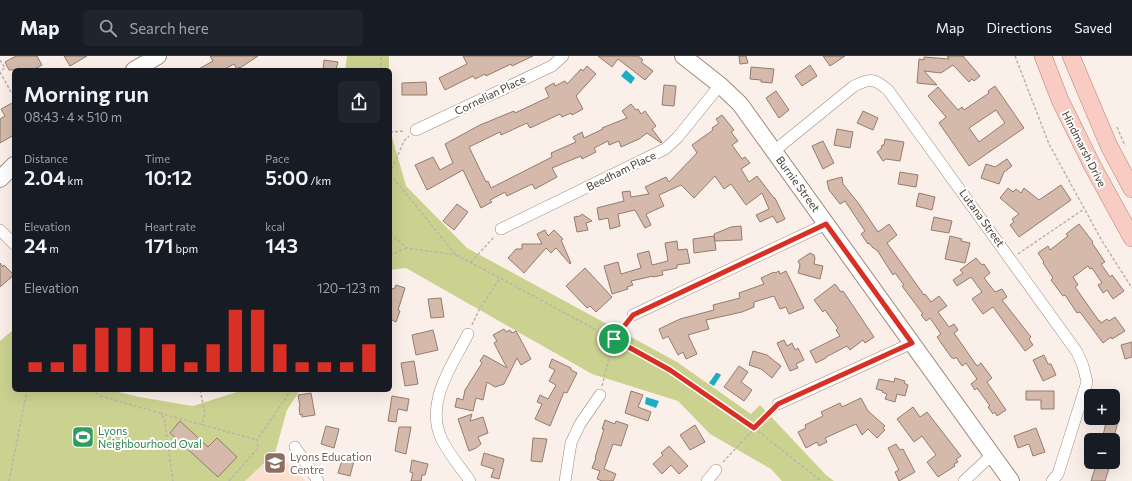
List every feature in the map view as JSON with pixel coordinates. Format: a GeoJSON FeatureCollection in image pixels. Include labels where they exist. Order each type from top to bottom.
{"type":"FeatureCollection","features":[{"type":"Feature","properties":{"kind":"main road","name":"Hindmarsh Drive"},"geometry":{"type":"LineString","coordinates":[[1043,56],[1060,100],[1092,165],[1132,238]]}},
{"type":"Feature","properties":{"kind":"main road"},"geometry":{"type":"LineString","coordinates":[[1071,56],[1109,146],[1132,189]]}},
{"type":"Feature","properties":{"kind":"street"},"geometry":{"type":"LineString","coordinates":[[137,68],[158,56]]}},
{"type":"Feature","properties":{"kind":"street","name":"Cornelian Place"},"geometry":{"type":"LineString","coordinates":[[416,130],[552,66],[563,56]]}},
{"type":"Feature","properties":{"kind":"street","name":"Burnie Street"},"geometry":{"type":"LineString","coordinates":[[683,56],[720,85],[740,104],[1011,481]]}},
{"type":"Feature","properties":{"kind":"street","name":"Lutana Street"},"geometry":{"type":"LineString","coordinates":[[774,151],[854,86],[867,80],[879,82],[888,90],[1011,258],[1077,352],[1083,366],[1087,382],[1058,474],[1052,481]]}},
{"type":"Feature","properties":{"kind":"street","name":"Beedham Place"},"geometry":{"type":"LineString","coordinates":[[501,229],[665,149],[677,138],[720,85]]}},
{"type":"Feature","properties":{"kind":"street"},"geometry":{"type":"LineString","coordinates":[[0,179],[12,167]]}},
{"type":"Feature","properties":{"kind":"street"},"geometry":{"type":"LineString","coordinates":[[633,315],[826,224]]}},
{"type":"Feature","properties":{"kind":"street"},"geometry":{"type":"LineString","coordinates":[[0,230],[12,242]]}},
{"type":"Feature","properties":{"kind":"street"},"geometry":{"type":"LineString","coordinates":[[468,334],[444,380],[437,403],[437,420],[443,441],[470,481]]}},
{"type":"Feature","properties":{"kind":"street"},"geometry":{"type":"LineString","coordinates":[[778,404],[912,343]]}},
{"type":"Feature","properties":{"kind":"street"},"geometry":{"type":"LineString","coordinates":[[565,481],[571,443],[580,424],[600,395]]}},
{"type":"Feature","properties":{"kind":"street"},"geometry":{"type":"LineString","coordinates":[[295,447],[318,481]]}},
{"type":"Feature","properties":{"kind":"street"},"geometry":{"type":"LineString","coordinates":[[964,481],[992,455]]}},
{"type":"Feature","properties":{"kind":"street"},"geometry":{"type":"LineString","coordinates":[[707,481],[716,470]]}},
{"type":"Feature","properties":{"kind":"path"},"geometry":{"type":"LineString","coordinates":[[381,68],[382,56]]}},
{"type":"Feature","properties":{"kind":"path"},"geometry":{"type":"LineString","coordinates":[[1015,56],[1049,144],[1102,241],[1132,288]]}},
{"type":"Feature","properties":{"kind":"path"},"geometry":{"type":"LineString","coordinates":[[0,60],[5,68],[0,72],[11,92]]}},
{"type":"Feature","properties":{"kind":"path"},"geometry":{"type":"LineString","coordinates":[[392,132],[416,130]]}},
{"type":"Feature","properties":{"kind":"path"},"geometry":{"type":"LineString","coordinates":[[392,169],[404,141],[416,130]]}},
{"type":"Feature","properties":{"kind":"path"},"geometry":{"type":"LineString","coordinates":[[392,176],[456,255]]}},
{"type":"Feature","properties":{"kind":"path"},"geometry":{"type":"LineString","coordinates":[[1011,258],[1084,209]]}},
{"type":"Feature","properties":{"kind":"path"},"geometry":{"type":"LineString","coordinates":[[471,262],[501,229]]}},
{"type":"Feature","properties":{"kind":"path"},"geometry":{"type":"LineString","coordinates":[[392,236],[407,248]]}},
{"type":"Feature","properties":{"kind":"path"},"geometry":{"type":"LineString","coordinates":[[392,254],[407,248],[456,255],[471,262],[670,370],[754,428],[821,481]]}},
{"type":"Feature","properties":{"kind":"path"},"geometry":{"type":"LineString","coordinates":[[468,334],[479,310],[500,278]]}},
{"type":"Feature","properties":{"kind":"path"},"geometry":{"type":"LineString","coordinates":[[600,395],[614,339],[633,315]]}},
{"type":"Feature","properties":{"kind":"path"},"geometry":{"type":"LineString","coordinates":[[9,481],[27,392]]}},
{"type":"Feature","properties":{"kind":"path"},"geometry":{"type":"LineString","coordinates":[[95,392],[101,396],[257,440]]}},
{"type":"Feature","properties":{"kind":"path"},"geometry":{"type":"LineString","coordinates":[[200,392],[205,413],[202,425]]}},
{"type":"Feature","properties":{"kind":"path"},"geometry":{"type":"LineString","coordinates":[[229,481],[258,448],[257,440],[290,392]]}},
{"type":"Feature","properties":{"kind":"path"},"geometry":{"type":"LineString","coordinates":[[716,470],[778,404]]}},
{"type":"Feature","properties":{"kind":"path"},"geometry":{"type":"LineString","coordinates":[[160,413],[164,418],[173,481]]}},
{"type":"Feature","properties":{"kind":"shaded area","name":"Lyons Education Centre"},"geometry":{"type":"Polygon","coordinates":[[[275,453],[301,475],[305,481],[245,481],[275,453]]]}},
{"type":"Feature","properties":{"kind":"green space"},"geometry":{"type":"Polygon","coordinates":[[[347,56],[389,56],[389,68],[345,68],[347,56]]]}},
{"type":"Feature","properties":{"kind":"green space"},"geometry":{"type":"Polygon","coordinates":[[[392,137],[406,186],[467,248],[677,362],[751,414],[760,405],[826,475],[834,481],[782,481],[771,469],[710,434],[678,401],[592,374],[406,268],[392,270],[392,137]]]}},
{"type":"Feature","properties":{"kind":"green space","name":"Lyons Neighbourhood Oval"},"geometry":{"type":"Polygon","coordinates":[[[12,331],[12,392],[119,392],[193,406],[237,392],[299,392],[287,410],[275,453],[245,481],[0,481],[0,341],[12,331]]]}},
{"type":"Feature","properties":{"kind":"water"},"geometry":{"type":"Polygon","coordinates":[[[626,70],[635,78],[631,84],[621,76],[626,70]]]}},
{"type":"Feature","properties":{"kind":"water"},"geometry":{"type":"Polygon","coordinates":[[[716,373],[721,375],[714,386],[709,383],[716,373]]]}},
{"type":"Feature","properties":{"kind":"water"},"geometry":{"type":"Polygon","coordinates":[[[646,397],[659,401],[656,408],[645,404],[646,397]]]}},
{"type":"Feature","properties":{"kind":"building"},"geometry":{"type":"Polygon","coordinates":[[[16,56],[37,56],[42,65],[37,68],[12,68],[12,70],[9,70],[5,62],[16,56]]]}},
{"type":"Feature","properties":{"kind":"building"},"geometry":{"type":"Polygon","coordinates":[[[64,56],[87,56],[70,66],[64,56]]]}},
{"type":"Feature","properties":{"kind":"building"},"geometry":{"type":"Polygon","coordinates":[[[210,56],[258,56],[240,68],[236,68],[234,64],[227,68],[201,68],[213,61],[210,56]]]}},
{"type":"Feature","properties":{"kind":"building"},"geometry":{"type":"Polygon","coordinates":[[[463,56],[533,56],[512,66],[511,64],[486,76],[485,74],[475,79],[473,76],[445,90],[439,78],[467,64],[463,56]]]}},
{"type":"Feature","properties":{"kind":"building"},"geometry":{"type":"Polygon","coordinates":[[[598,56],[638,56],[643,60],[641,62],[653,71],[645,80],[618,59],[612,67],[598,56]]]}},
{"type":"Feature","properties":{"kind":"building"},"geometry":{"type":"Polygon","coordinates":[[[739,56],[746,56],[748,63],[740,64],[739,56]]]}},
{"type":"Feature","properties":{"kind":"building"},"geometry":{"type":"Polygon","coordinates":[[[823,56],[845,56],[830,66],[823,56]]]}},
{"type":"Feature","properties":{"kind":"building"},"geometry":{"type":"Polygon","coordinates":[[[947,56],[963,56],[980,76],[974,81],[972,79],[969,82],[953,65],[941,73],[924,71],[937,85],[917,83],[919,59],[924,60],[924,57],[949,59],[947,56]]]}},
{"type":"Feature","properties":{"kind":"building"},"geometry":{"type":"Polygon","coordinates":[[[324,60],[338,62],[336,68],[323,68],[324,60]]]}},
{"type":"Feature","properties":{"kind":"building"},"geometry":{"type":"Polygon","coordinates":[[[810,65],[817,76],[802,86],[795,76],[810,65]]]}},
{"type":"Feature","properties":{"kind":"building"},"geometry":{"type":"Polygon","coordinates":[[[587,66],[596,74],[576,96],[583,109],[572,115],[571,113],[562,117],[560,114],[530,128],[527,123],[501,135],[500,132],[469,147],[486,182],[488,181],[491,188],[552,157],[551,153],[576,142],[573,137],[582,132],[584,138],[603,129],[602,128],[627,118],[622,111],[631,104],[636,110],[638,109],[641,114],[645,111],[656,126],[652,129],[662,142],[661,143],[647,133],[639,139],[621,147],[619,141],[609,145],[608,141],[594,148],[596,152],[582,159],[581,156],[552,168],[557,177],[535,189],[532,184],[507,196],[505,192],[490,200],[492,202],[481,208],[463,170],[427,190],[415,165],[433,157],[440,170],[453,163],[445,144],[480,125],[514,111],[515,113],[549,97],[545,88],[554,83],[555,86],[565,81],[567,84],[581,69],[583,71],[587,66]]]}},
{"type":"Feature","properties":{"kind":"building"},"geometry":{"type":"Polygon","coordinates":[[[751,67],[774,69],[772,83],[750,79],[751,67]]]}},
{"type":"Feature","properties":{"kind":"building"},"geometry":{"type":"Polygon","coordinates":[[[426,82],[427,95],[402,95],[402,83],[426,82]]]}},
{"type":"Feature","properties":{"kind":"building"},"geometry":{"type":"Polygon","coordinates":[[[664,85],[676,86],[674,106],[662,105],[664,85]]]}},
{"type":"Feature","properties":{"kind":"building"},"geometry":{"type":"Polygon","coordinates":[[[995,86],[1024,128],[969,166],[939,123],[946,117],[928,96],[938,87],[958,110],[962,107],[964,110],[989,93],[988,91],[995,86]],[[996,110],[969,128],[979,142],[1005,123],[996,110]]]}},
{"type":"Feature","properties":{"kind":"building"},"geometry":{"type":"Polygon","coordinates":[[[776,91],[789,110],[779,118],[766,98],[776,91]]]}},
{"type":"Feature","properties":{"kind":"building"},"geometry":{"type":"Polygon","coordinates":[[[12,103],[12,136],[0,143],[0,119],[5,116],[1,109],[12,103]]]}},
{"type":"Feature","properties":{"kind":"building"},"geometry":{"type":"Polygon","coordinates":[[[863,111],[878,118],[873,130],[857,123],[863,111]]]}},
{"type":"Feature","properties":{"kind":"building"},"geometry":{"type":"Polygon","coordinates":[[[722,115],[734,130],[731,132],[738,141],[732,145],[742,159],[745,157],[750,163],[741,169],[749,182],[757,176],[775,198],[785,219],[777,223],[773,216],[760,222],[756,215],[769,209],[762,193],[746,205],[731,184],[724,189],[715,176],[694,198],[681,185],[659,195],[664,206],[646,214],[651,225],[645,228],[635,210],[618,214],[620,226],[610,229],[608,218],[599,220],[597,208],[624,201],[622,192],[630,191],[631,197],[649,194],[645,187],[666,177],[669,182],[697,153],[692,145],[713,130],[712,128],[719,123],[716,119],[722,115]]]}},
{"type":"Feature","properties":{"kind":"building"},"geometry":{"type":"Polygon","coordinates":[[[837,129],[853,132],[850,148],[834,145],[837,129]]]}},
{"type":"Feature","properties":{"kind":"building"},"geometry":{"type":"Polygon","coordinates":[[[885,139],[904,142],[900,161],[886,159],[883,161],[877,152],[881,149],[882,145],[884,145],[885,139]]]}},
{"type":"Feature","properties":{"kind":"building"},"geometry":{"type":"Polygon","coordinates":[[[823,141],[834,163],[823,169],[812,146],[823,141]]]}},
{"type":"Feature","properties":{"kind":"building"},"geometry":{"type":"Polygon","coordinates":[[[1007,159],[1012,166],[1004,172],[999,184],[981,178],[986,164],[995,167],[1007,159]]]}},
{"type":"Feature","properties":{"kind":"building"},"geometry":{"type":"Polygon","coordinates":[[[900,172],[918,175],[916,187],[898,184],[900,172]]]}},
{"type":"Feature","properties":{"kind":"building"},"geometry":{"type":"Polygon","coordinates":[[[842,177],[843,184],[878,232],[889,224],[897,235],[887,243],[924,295],[925,294],[931,302],[939,296],[947,306],[938,312],[949,327],[954,324],[958,330],[954,333],[977,366],[981,363],[992,378],[987,382],[1006,410],[997,416],[995,412],[993,414],[988,407],[990,406],[977,388],[975,390],[971,384],[977,379],[966,363],[962,366],[956,357],[954,359],[951,357],[937,337],[941,334],[930,318],[926,321],[921,315],[923,314],[902,286],[904,285],[895,273],[893,275],[877,250],[869,243],[868,244],[861,234],[865,231],[845,201],[840,204],[829,190],[827,181],[842,177]]]}},
{"type":"Feature","properties":{"kind":"building"},"geometry":{"type":"Polygon","coordinates":[[[1061,185],[1071,200],[1019,237],[1010,225],[1014,222],[1012,219],[1019,214],[1000,198],[1008,188],[1013,192],[1016,189],[1021,193],[1024,188],[1039,200],[1061,185]]]}},
{"type":"Feature","properties":{"kind":"building"},"geometry":{"type":"Polygon","coordinates":[[[919,193],[935,197],[932,210],[916,206],[919,193]]]}},
{"type":"Feature","properties":{"kind":"building"},"geometry":{"type":"Polygon","coordinates":[[[457,204],[468,212],[454,230],[443,221],[457,204]]]}},
{"type":"Feature","properties":{"kind":"building"},"geometry":{"type":"Polygon","coordinates":[[[582,214],[592,221],[586,223],[588,230],[577,232],[574,217],[582,214]]]}},
{"type":"Feature","properties":{"kind":"building"},"geometry":{"type":"Polygon","coordinates":[[[934,217],[952,221],[949,233],[931,230],[934,217]]]}},
{"type":"Feature","properties":{"kind":"building"},"geometry":{"type":"Polygon","coordinates":[[[1079,224],[1093,242],[1092,243],[1105,262],[1101,264],[1110,277],[1112,275],[1124,291],[1113,299],[1107,290],[1103,293],[1098,285],[1102,283],[1092,268],[1090,269],[1088,266],[1073,277],[1078,285],[1075,287],[1099,321],[1101,323],[1107,319],[1109,321],[1115,317],[1125,331],[1112,339],[1111,337],[1103,343],[1080,312],[1077,313],[1065,295],[1063,296],[1051,280],[1053,278],[1038,253],[1048,246],[1050,250],[1068,236],[1066,234],[1079,224]]]}},
{"type":"Feature","properties":{"kind":"building"},"geometry":{"type":"Polygon","coordinates":[[[741,226],[742,240],[715,241],[714,234],[731,227],[741,226]]]}},
{"type":"Feature","properties":{"kind":"building"},"geometry":{"type":"Polygon","coordinates":[[[545,230],[548,236],[554,230],[563,239],[561,240],[571,263],[570,264],[556,248],[551,253],[546,248],[524,273],[508,258],[516,249],[522,249],[522,244],[542,244],[537,234],[545,230]]]}},
{"type":"Feature","properties":{"kind":"building"},"geometry":{"type":"Polygon","coordinates":[[[714,236],[716,250],[694,253],[693,239],[714,236]]]}},
{"type":"Feature","properties":{"kind":"building"},"geometry":{"type":"Polygon","coordinates":[[[950,236],[970,243],[965,263],[945,259],[950,236]]]}},
{"type":"Feature","properties":{"kind":"building"},"geometry":{"type":"Polygon","coordinates":[[[677,241],[678,250],[687,249],[690,263],[677,265],[677,268],[662,271],[663,275],[631,281],[633,285],[627,287],[628,289],[612,294],[604,266],[618,262],[621,274],[641,268],[637,254],[649,251],[652,265],[668,261],[665,243],[677,241]]]}},
{"type":"Feature","properties":{"kind":"building"},"geometry":{"type":"Polygon","coordinates":[[[810,253],[814,255],[814,264],[823,266],[820,279],[798,273],[800,265],[798,261],[810,253]]]}},
{"type":"Feature","properties":{"kind":"building"},"geometry":{"type":"Polygon","coordinates":[[[976,258],[982,265],[984,264],[990,273],[984,278],[995,292],[1002,289],[1007,297],[1002,300],[1031,337],[1029,339],[1033,345],[1025,351],[993,307],[983,314],[972,299],[982,292],[971,277],[957,286],[953,280],[963,273],[960,270],[976,258]]]}},
{"type":"Feature","properties":{"kind":"building"},"geometry":{"type":"Polygon","coordinates":[[[0,263],[12,273],[12,277],[0,287],[0,263]]]}},
{"type":"Feature","properties":{"kind":"building"},"geometry":{"type":"Polygon","coordinates":[[[585,268],[612,297],[596,312],[590,306],[587,308],[566,286],[585,268]]]}},
{"type":"Feature","properties":{"kind":"building"},"geometry":{"type":"Polygon","coordinates":[[[779,271],[780,274],[786,271],[804,308],[789,314],[786,307],[780,309],[774,296],[754,302],[754,307],[742,312],[706,320],[709,329],[688,335],[697,354],[686,359],[683,352],[678,355],[668,336],[663,339],[659,329],[680,319],[714,310],[713,305],[740,298],[739,293],[764,284],[761,278],[779,271]]]}},
{"type":"Feature","properties":{"kind":"building"},"geometry":{"type":"Polygon","coordinates":[[[835,284],[841,292],[843,291],[874,337],[865,343],[863,340],[850,350],[847,346],[816,363],[810,351],[840,336],[836,330],[838,328],[825,310],[823,312],[814,300],[835,284]]]}},
{"type":"Feature","properties":{"kind":"building"},"geometry":{"type":"Polygon","coordinates":[[[396,285],[405,288],[396,322],[392,320],[392,288],[394,289],[396,285]]]}},
{"type":"Feature","properties":{"kind":"building"},"geometry":{"type":"Polygon","coordinates":[[[441,298],[444,317],[431,318],[428,299],[441,298]]]}},
{"type":"Feature","properties":{"kind":"building"},"geometry":{"type":"Polygon","coordinates":[[[504,329],[506,332],[510,330],[512,333],[516,331],[531,359],[521,365],[517,358],[504,384],[495,387],[487,382],[483,400],[476,398],[473,411],[455,407],[457,398],[463,400],[465,390],[482,363],[480,361],[484,355],[507,368],[494,343],[497,341],[493,335],[504,329]]]}},
{"type":"Feature","properties":{"kind":"building"},"geometry":{"type":"Polygon","coordinates":[[[433,330],[438,350],[416,355],[412,335],[433,330]]]}},
{"type":"Feature","properties":{"kind":"building"},"geometry":{"type":"Polygon","coordinates":[[[784,340],[787,346],[792,343],[795,350],[798,348],[804,360],[796,364],[798,368],[790,371],[777,343],[784,340]]]}},
{"type":"Feature","properties":{"kind":"building"},"geometry":{"type":"Polygon","coordinates":[[[1132,342],[1132,357],[1125,359],[1121,345],[1132,342]]]}},
{"type":"Feature","properties":{"kind":"building"},"geometry":{"type":"Polygon","coordinates":[[[753,351],[767,355],[781,366],[772,378],[761,369],[749,365],[753,351]]]}},
{"type":"Feature","properties":{"kind":"building"},"geometry":{"type":"Polygon","coordinates":[[[1044,355],[1048,364],[1051,364],[1056,375],[1043,381],[1033,360],[1044,355]]]}},
{"type":"Feature","properties":{"kind":"building"},"geometry":{"type":"Polygon","coordinates":[[[552,359],[571,368],[571,370],[577,373],[567,393],[564,392],[550,426],[535,419],[542,404],[537,402],[540,395],[548,399],[556,385],[549,381],[555,370],[549,367],[552,359]]]}},
{"type":"Feature","properties":{"kind":"building"},"geometry":{"type":"Polygon","coordinates":[[[414,361],[418,384],[405,386],[401,363],[414,361]]]}},
{"type":"Feature","properties":{"kind":"building"},"geometry":{"type":"Polygon","coordinates":[[[739,366],[748,372],[741,382],[752,390],[744,401],[724,387],[739,366]]]}},
{"type":"Feature","properties":{"kind":"building"},"geometry":{"type":"Polygon","coordinates":[[[895,378],[905,381],[904,383],[908,385],[905,396],[897,394],[895,402],[885,399],[887,394],[876,389],[879,379],[894,382],[895,378]]]}},
{"type":"Feature","properties":{"kind":"building"},"geometry":{"type":"Polygon","coordinates":[[[631,391],[643,395],[638,407],[651,412],[648,421],[625,413],[631,391]]]}},
{"type":"Feature","properties":{"kind":"building"},"geometry":{"type":"Polygon","coordinates":[[[1026,391],[1054,391],[1054,409],[1041,409],[1041,400],[1026,400],[1026,391]]]}},
{"type":"Feature","properties":{"kind":"building"},"geometry":{"type":"Polygon","coordinates":[[[311,393],[315,415],[302,417],[302,414],[300,415],[298,395],[311,393]]]}},
{"type":"Feature","properties":{"kind":"building"},"geometry":{"type":"Polygon","coordinates":[[[392,396],[409,399],[407,411],[398,409],[396,422],[388,421],[392,396]]]}},
{"type":"Feature","properties":{"kind":"building"},"geometry":{"type":"Polygon","coordinates":[[[861,398],[868,411],[885,426],[883,428],[885,430],[877,438],[868,429],[862,435],[856,424],[825,438],[827,442],[819,446],[817,442],[806,448],[798,432],[806,428],[805,425],[823,416],[821,412],[840,403],[842,407],[861,398]]]}},
{"type":"Feature","properties":{"kind":"building"},"geometry":{"type":"Polygon","coordinates":[[[913,407],[920,417],[927,412],[961,456],[956,459],[958,462],[954,464],[955,466],[938,477],[927,462],[936,455],[922,436],[914,442],[897,419],[913,407]]]}},
{"type":"Feature","properties":{"kind":"building"},"geometry":{"type":"Polygon","coordinates":[[[472,414],[470,421],[483,417],[488,433],[478,437],[481,444],[469,451],[458,419],[472,414]]]}},
{"type":"Feature","properties":{"kind":"building"},"geometry":{"type":"Polygon","coordinates":[[[605,420],[615,424],[616,421],[628,425],[621,446],[613,444],[604,469],[616,474],[613,481],[602,481],[597,479],[600,471],[592,468],[604,429],[602,429],[605,420]]]}},
{"type":"Feature","properties":{"kind":"building"},"geometry":{"type":"Polygon","coordinates":[[[180,421],[208,447],[217,438],[237,457],[218,477],[170,433],[180,421]]]}},
{"type":"Feature","properties":{"kind":"building"},"geometry":{"type":"Polygon","coordinates":[[[695,425],[705,442],[690,450],[680,435],[695,425]]]}},
{"type":"Feature","properties":{"kind":"building"},"geometry":{"type":"Polygon","coordinates":[[[1105,425],[1117,425],[1115,433],[1104,433],[1105,425]]]}},
{"type":"Feature","properties":{"kind":"building"},"geometry":{"type":"Polygon","coordinates":[[[326,426],[339,429],[334,448],[321,444],[326,426]]]}},
{"type":"Feature","properties":{"kind":"building"},"geometry":{"type":"Polygon","coordinates":[[[399,427],[411,427],[406,454],[395,451],[399,427]]]}},
{"type":"Feature","properties":{"kind":"building"},"geometry":{"type":"Polygon","coordinates":[[[1036,428],[1045,452],[1033,456],[1029,444],[1018,448],[1014,436],[1036,428]]]}},
{"type":"Feature","properties":{"kind":"building"},"geometry":{"type":"Polygon","coordinates":[[[533,438],[547,439],[542,462],[531,461],[533,438]]]}},
{"type":"Feature","properties":{"kind":"building"},"geometry":{"type":"Polygon","coordinates":[[[896,444],[900,450],[903,449],[915,472],[899,481],[895,472],[899,470],[888,448],[896,444]]]}},
{"type":"Feature","properties":{"kind":"building"},"geometry":{"type":"Polygon","coordinates":[[[669,446],[688,466],[679,474],[671,465],[662,474],[653,464],[663,455],[661,453],[669,446]]]}},
{"type":"Feature","properties":{"kind":"building"},"geometry":{"type":"Polygon","coordinates":[[[484,453],[504,459],[499,479],[491,477],[494,469],[481,465],[484,453]]]}},
{"type":"Feature","properties":{"kind":"building"},"geometry":{"type":"Polygon","coordinates":[[[344,454],[355,457],[350,476],[338,473],[344,454]]]}},
{"type":"Feature","properties":{"kind":"building"},"geometry":{"type":"Polygon","coordinates":[[[412,460],[428,464],[425,475],[422,475],[421,481],[411,481],[413,473],[410,472],[412,460]]]}},
{"type":"Feature","properties":{"kind":"building"},"geometry":{"type":"Polygon","coordinates":[[[1095,469],[1109,469],[1105,481],[1091,481],[1095,469]]]}},
{"type":"Feature","properties":{"kind":"place","name":"Lyons Neighbourhood Oval"},"geometry":{"type":"Point","coordinates":[83,437]}},
{"type":"Feature","properties":{"kind":"place","name":"Lyons Education Centre"},"geometry":{"type":"Point","coordinates":[275,463]}},
{"type":"Feature","properties":{"kind":"route"},"geometry":{"type":"LineString","coordinates":[[826,224],[912,343],[778,404],[754,428],[670,370],[614,339],[633,315],[826,224]]}}]}
